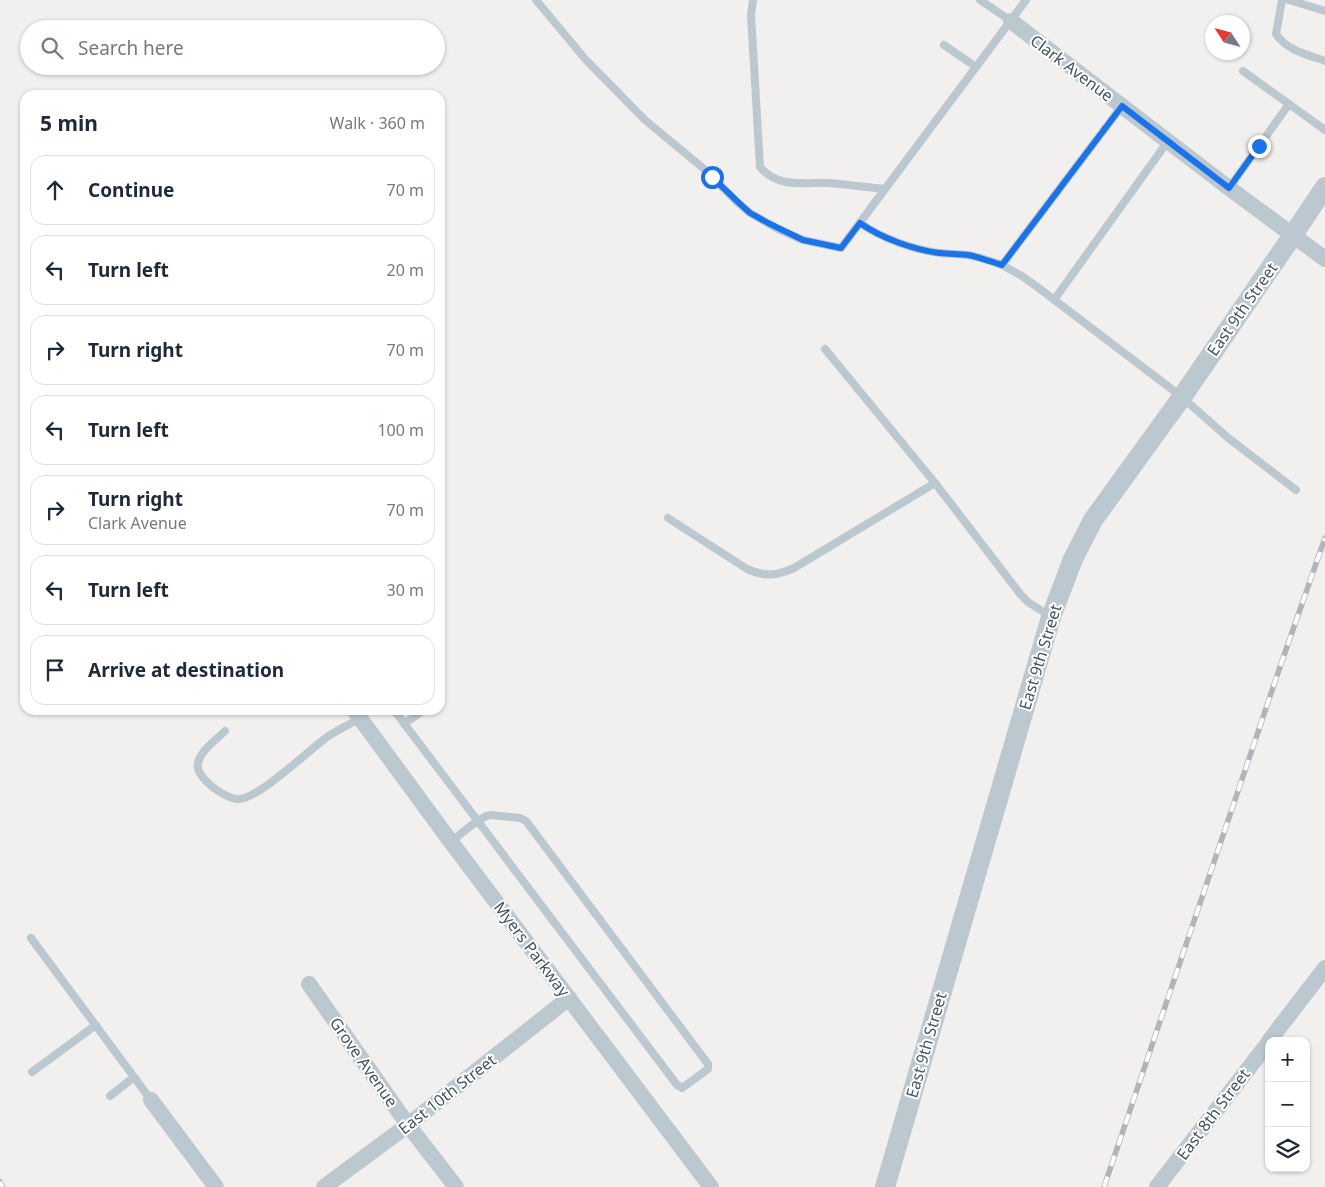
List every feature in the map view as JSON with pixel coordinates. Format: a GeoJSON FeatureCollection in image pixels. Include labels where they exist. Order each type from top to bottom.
{"type":"FeatureCollection","features":[{"type":"Feature","properties":{"kind":"street","name":"Clark Avenue"},"geometry":{"type":"LineString","coordinates":[[1011,21],[1325,259]]}},
{"type":"Feature","properties":{"kind":"street","name":"East 9th Street"},"geometry":{"type":"LineString","coordinates":[[885,1187],[1051,617],[1073,559],[1092,520],[1182,397],[1325,187]]}},
{"type":"Feature","properties":{"kind":"street","name":"Myers Parkway"},"geometry":{"type":"LineString","coordinates":[[358,715],[711,1187]]}},
{"type":"Feature","properties":{"kind":"street","name":"East 8th Street"},"geometry":{"type":"LineString","coordinates":[[1272,1037],[1325,968]]}},
{"type":"Feature","properties":{"kind":"street","name":"Grove Avenue"},"geometry":{"type":"LineString","coordinates":[[309,984],[408,1125],[456,1187]]}},
{"type":"Feature","properties":{"kind":"street","name":"East 10th Street"},"geometry":{"type":"LineString","coordinates":[[324,1187],[408,1125],[569,998]]}},
{"type":"Feature","properties":{"kind":"street","name":"East 8th Street"},"geometry":{"type":"LineString","coordinates":[[1158,1187],[1265,1046]]}},
{"type":"Feature","properties":{"kind":"street"},"geometry":{"type":"LineString","coordinates":[[151,1100],[216,1187]]}},
{"type":"Feature","properties":{"kind":"lane"},"geometry":{"type":"LineString","coordinates":[[753,0],[751,15],[760,167],[765,173],[773,177],[795,184],[828,183],[885,189]]}},
{"type":"Feature","properties":{"kind":"lane"},"geometry":{"type":"LineString","coordinates":[[980,0],[1011,21]]}},
{"type":"Feature","properties":{"kind":"lane"},"geometry":{"type":"LineString","coordinates":[[539,2],[586,60],[646,120],[703,168],[750,213],[803,240],[841,248],[1026,0]]}},
{"type":"Feature","properties":{"kind":"lane"},"geometry":{"type":"LineString","coordinates":[[1282,0],[1276,34],[1280,40],[1290,48],[1325,61]]}},
{"type":"Feature","properties":{"kind":"lane"},"geometry":{"type":"LineString","coordinates":[[1289,0],[1325,11]]}},
{"type":"Feature","properties":{"kind":"lane"},"geometry":{"type":"LineString","coordinates":[[944,45],[976,68]]}},
{"type":"Feature","properties":{"kind":"lane"},"geometry":{"type":"LineString","coordinates":[[1243,71],[1325,130]]}},
{"type":"Feature","properties":{"kind":"lane"},"geometry":{"type":"LineString","coordinates":[[1229,188],[1289,104]]}},
{"type":"Feature","properties":{"kind":"lane"},"geometry":{"type":"LineString","coordinates":[[1002,265],[1122,106]]}},
{"type":"Feature","properties":{"kind":"lane"},"geometry":{"type":"LineString","coordinates":[[1054,300],[1168,141]]}},
{"type":"Feature","properties":{"kind":"lane"},"geometry":{"type":"LineString","coordinates":[[860,223],[867,229],[913,247],[939,253],[969,255],[1002,265],[1022,276],[1182,397],[1227,438],[1296,490]]}},
{"type":"Feature","properties":{"kind":"lane"},"geometry":{"type":"LineString","coordinates":[[825,349],[935,483],[1021,595],[1028,602],[1051,617]]}},
{"type":"Feature","properties":{"kind":"lane"},"geometry":{"type":"LineString","coordinates":[[668,518],[746,569],[769,575],[783,573],[794,568],[935,483]]}},
{"type":"Feature","properties":{"kind":"lane"},"geometry":{"type":"LineString","coordinates":[[225,731],[205,750],[198,760],[198,772],[220,792],[229,798],[239,800],[268,784],[356,715]]}},
{"type":"Feature","properties":{"kind":"lane"},"geometry":{"type":"LineString","coordinates":[[398,715],[478,821],[677,1085],[682,1088],[708,1069],[708,1064],[526,821],[520,818],[485,816],[478,821],[451,842]]}},
{"type":"Feature","properties":{"kind":"lane"},"geometry":{"type":"LineString","coordinates":[[404,724],[417,715]]}},
{"type":"Feature","properties":{"kind":"lane"},"geometry":{"type":"LineString","coordinates":[[31,938],[151,1100]]}},
{"type":"Feature","properties":{"kind":"lane"},"geometry":{"type":"LineString","coordinates":[[32,1072],[96,1026]]}},
{"type":"Feature","properties":{"kind":"lane"},"geometry":{"type":"LineString","coordinates":[[110,1096],[134,1077]]}},
{"type":"Feature","properties":{"kind":"railway"},"geometry":{"type":"LineString","coordinates":[[1104,1187],[1325,538]]}},
{"type":"Feature","properties":{"kind":"railway"},"geometry":{"type":"LineString","coordinates":[[0,1182],[3,1187]]}},
{"type":"Feature","properties":{"kind":"route"},"geometry":{"type":"LineString","coordinates":[[712,177],[750,213],[780,230],[803,240],[841,248],[860,223],[867,229],[913,247],[939,253],[969,255],[1002,265],[1122,106],[1229,188],[1259,146]]}}]}
